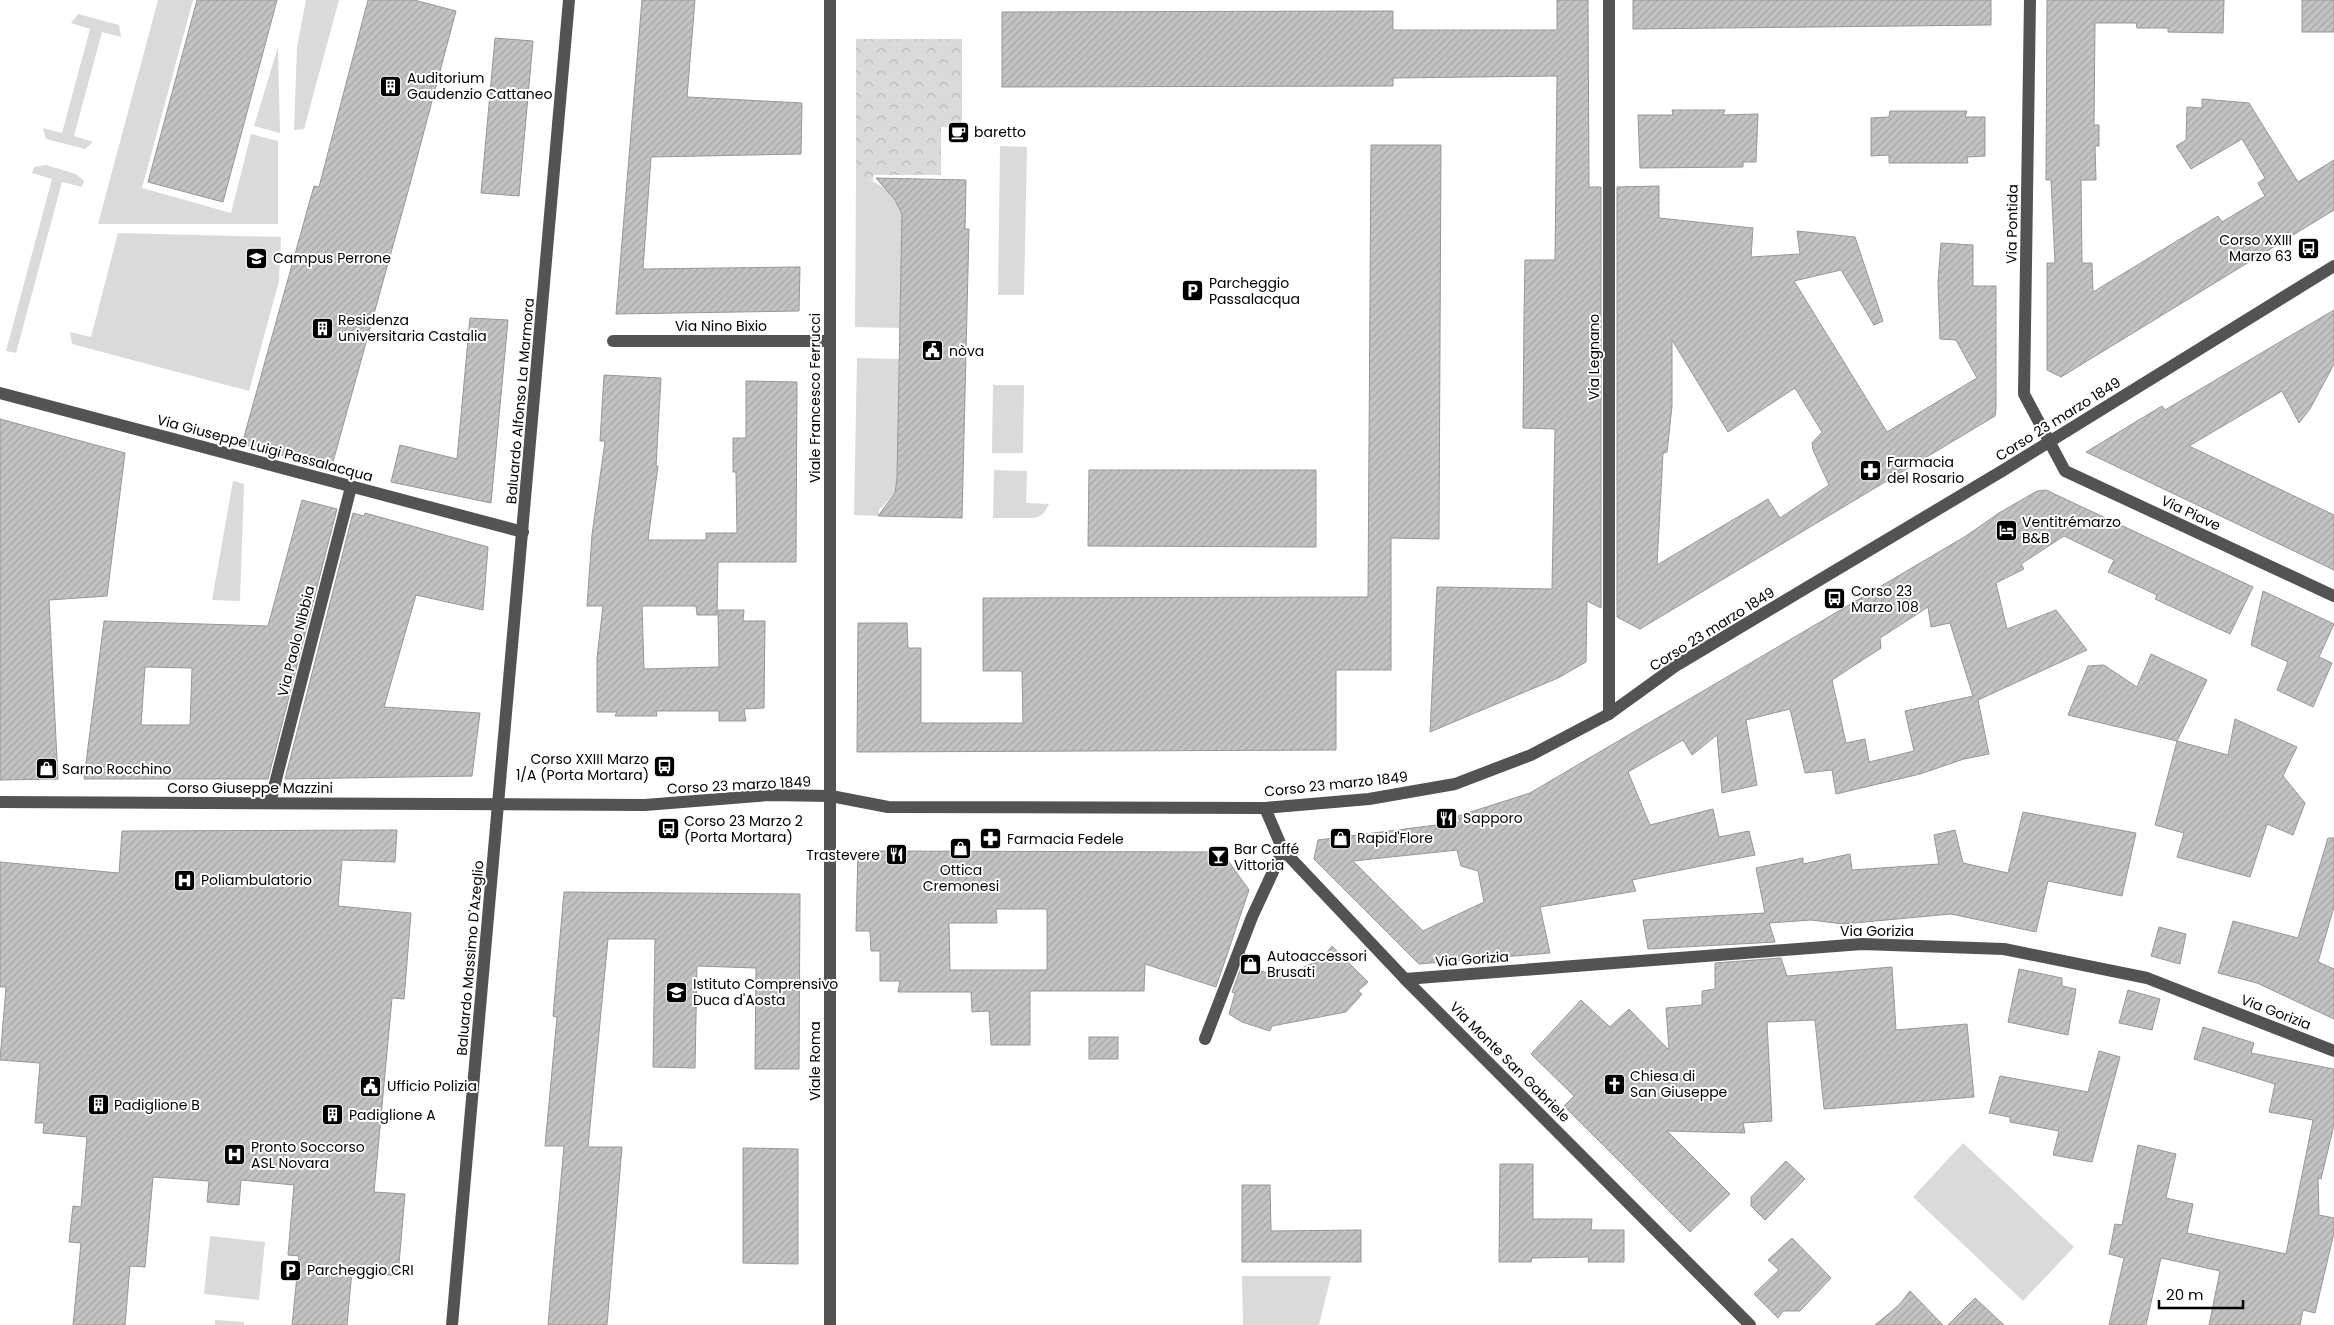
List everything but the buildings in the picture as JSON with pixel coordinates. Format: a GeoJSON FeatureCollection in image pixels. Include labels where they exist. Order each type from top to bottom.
{"type":"FeatureCollection","features":[{"type":"Feature","properties":{"kind":"street","name":"Baluardo Alfonso La Marmora"},"geometry":{"type":"LineString","coordinates":[[499,804],[568,0]]}},
{"type":"Feature","properties":{"kind":"street","name":"Viale Francesco Ferrucci"},"geometry":{"type":"LineString","coordinates":[[830,0],[830,796]]}},
{"type":"Feature","properties":{"kind":"street","name":"Via Legnano"},"geometry":{"type":"LineString","coordinates":[[1609,0],[1610,714]]}},
{"type":"Feature","properties":{"kind":"street","name":"Via Pontida"},"geometry":{"type":"LineString","coordinates":[[2030,0],[2024,394],[2048,442]]}},
{"type":"Feature","properties":{"kind":"street","name":"Corso 23 marzo 1849"},"geometry":{"type":"LineString","coordinates":[[499,804],[646,805],[769,795],[830,796],[888,807],[1265,808],[1370,799],[1455,784],[1531,755],[1610,714],[1677,665],[2048,442],[2334,266]]}},
{"type":"Feature","properties":{"kind":"street","name":"Via Nino Bixio"},"geometry":{"type":"LineString","coordinates":[[613,341],[830,341]]}},
{"type":"Feature","properties":{"kind":"street","name":"Via Giuseppe Luigi Passalacqua"},"geometry":{"type":"LineString","coordinates":[[0,393],[523,532]]}},
{"type":"Feature","properties":{"kind":"street","name":"Via Piave"},"geometry":{"type":"LineString","coordinates":[[2048,442],[2065,470],[2334,596]]}},
{"type":"Feature","properties":{"kind":"street","name":"Via Paolo Nibbia"},"geometry":{"type":"LineString","coordinates":[[270,803],[351,487]]}},
{"type":"Feature","properties":{"kind":"street","name":"Viale Roma"},"geometry":{"type":"LineString","coordinates":[[830,796],[830,1325]]}},
{"type":"Feature","properties":{"kind":"street","name":"Corso Giuseppe Mazzini"},"geometry":{"type":"LineString","coordinates":[[0,802],[499,804]]}},
{"type":"Feature","properties":{"kind":"street","name":"Baluardo Massimo D'Azeglio"},"geometry":{"type":"LineString","coordinates":[[452,1325],[499,804]]}},
{"type":"Feature","properties":{"kind":"street","name":"Via Monte San Gabriele"},"geometry":{"type":"LineString","coordinates":[[1265,808],[1283,850],[1406,979],[1750,1325]]}},
{"type":"Feature","properties":{"kind":"street"},"geometry":{"type":"LineString","coordinates":[[1205,1039],[1252,918],[1283,850]]}},
{"type":"Feature","properties":{"kind":"street","name":"Via Gorizia"},"geometry":{"type":"LineString","coordinates":[[1406,979],[1862,944],[2004,949],[2148,978],[2334,1051]]}},
{"type":"Feature","properties":{"kind":"green space"},"geometry":{"type":"Polygon","coordinates":[[[158,0],[193,0],[142,188],[231,213],[251,134],[278,141],[278,224],[98,224],[158,0]]]}},
{"type":"Feature","properties":{"kind":"green space"},"geometry":{"type":"Polygon","coordinates":[[[306,0],[339,0],[304,129],[294,130],[297,47],[306,0]]]}},
{"type":"Feature","properties":{"kind":"green space"},"geometry":{"type":"Polygon","coordinates":[[[78,14],[119,25],[121,37],[102,32],[74,136],[93,142],[85,149],[46,139],[43,128],[62,133],[90,29],[71,23],[78,14]]]}},
{"type":"Feature","properties":{"kind":"green space"},"geometry":{"type":"Polygon","coordinates":[[[856,39],[962,39],[962,127],[941,127],[941,175],[873,175],[873,181],[856,178],[856,39]]]}},
{"type":"Feature","properties":{"kind":"green space"},"geometry":{"type":"Polygon","coordinates":[[[278,47],[280,133],[254,126],[278,47]]]}},
{"type":"Feature","properties":{"kind":"green space"},"geometry":{"type":"Polygon","coordinates":[[[1000,146],[1027,147],[1024,295],[998,295],[1000,146]]]}},
{"type":"Feature","properties":{"kind":"green space"},"geometry":{"type":"Polygon","coordinates":[[[46,165],[76,174],[84,181],[82,187],[62,182],[16,353],[6,351],[52,179],[32,173],[34,167],[46,165]]]}},
{"type":"Feature","properties":{"kind":"green space"},"geometry":{"type":"Polygon","coordinates":[[[856,178],[872,181],[885,189],[902,214],[900,328],[855,327],[856,178]]]}},
{"type":"Feature","properties":{"kind":"green space"},"geometry":{"type":"Polygon","coordinates":[[[118,233],[281,237],[279,281],[249,391],[72,344],[70,332],[91,337],[118,233]]]}},
{"type":"Feature","properties":{"kind":"green space"},"geometry":{"type":"Polygon","coordinates":[[[857,358],[899,359],[897,478],[895,493],[879,510],[879,516],[854,515],[857,358]]]}},
{"type":"Feature","properties":{"kind":"green space"},"geometry":{"type":"Polygon","coordinates":[[[993,385],[1024,385],[1023,453],[992,453],[993,385]]]}},
{"type":"Feature","properties":{"kind":"green space"},"geometry":{"type":"Polygon","coordinates":[[[994,470],[1027,471],[1026,503],[1049,504],[1043,513],[1034,518],[993,518],[994,470]]]}},
{"type":"Feature","properties":{"kind":"green space"},"geometry":{"type":"Polygon","coordinates":[[[233,481],[244,484],[240,601],[212,600],[233,481]]]}},
{"type":"Feature","properties":{"kind":"green space"},"geometry":{"type":"Polygon","coordinates":[[[1963,1143],[2074,1247],[2023,1301],[1913,1197],[1963,1143]]]}},
{"type":"Feature","properties":{"kind":"green space"},"geometry":{"type":"Polygon","coordinates":[[[210,1236],[265,1242],[259,1300],[204,1294],[210,1236]]]}},
{"type":"Feature","properties":{"kind":"green space"},"geometry":{"type":"Polygon","coordinates":[[[1242,1276],[1331,1276],[1319,1325],[1243,1325],[1242,1276]]]}},
{"type":"Feature","properties":{"kind":"green space"},"geometry":{"type":"Polygon","coordinates":[[[215,1320],[244,1322],[244,1325],[215,1325],[215,1320]]]}},
{"type":"Feature","properties":{"kind":"place","name":"Auditorium Gaudenzio Cattaneo"},"geometry":{"type":"Point","coordinates":[391,86]}},
{"type":"Feature","properties":{"kind":"place","name":"baretto"},"geometry":{"type":"Point","coordinates":[958,132]}},
{"type":"Feature","properties":{"kind":"place","name":"Corso XXIII Marzo 63"},"geometry":{"type":"Point","coordinates":[2308,248]}},
{"type":"Feature","properties":{"kind":"place","name":"Campus Perrone"},"geometry":{"type":"Point","coordinates":[257,258]}},
{"type":"Feature","properties":{"kind":"place","name":"Parcheggio Passalacqua"},"geometry":{"type":"Point","coordinates":[1193,291]}},
{"type":"Feature","properties":{"kind":"place","name":"Residenza universitaria Castalia"},"geometry":{"type":"Point","coordinates":[322,328]}},
{"type":"Feature","properties":{"kind":"place","name":"nòva"},"geometry":{"type":"Point","coordinates":[933,351]}},
{"type":"Feature","properties":{"kind":"place","name":"Farmacia del Rosario"},"geometry":{"type":"Point","coordinates":[1871,470]}},
{"type":"Feature","properties":{"kind":"place","name":"Ventitrémarzo B&B"},"geometry":{"type":"Point","coordinates":[2006,530]}},
{"type":"Feature","properties":{"kind":"place","name":"Corso 23 Marzo 108"},"geometry":{"type":"Point","coordinates":[1835,599]}},
{"type":"Feature","properties":{"kind":"place","name":"Corso XXIII Marzo 1/A (Porta Mortara)"},"geometry":{"type":"Point","coordinates":[665,767]}},
{"type":"Feature","properties":{"kind":"place","name":"Sarno Rocchino"},"geometry":{"type":"Point","coordinates":[46,769]}},
{"type":"Feature","properties":{"kind":"place","name":"Sapporo"},"geometry":{"type":"Point","coordinates":[1447,818]}},
{"type":"Feature","properties":{"kind":"place","name":"Corso 23 Marzo 2 (Porta Mortara)"},"geometry":{"type":"Point","coordinates":[668,829]}},
{"type":"Feature","properties":{"kind":"place","name":"Rapid'Flore"},"geometry":{"type":"Point","coordinates":[1341,838]}},
{"type":"Feature","properties":{"kind":"place","name":"Farmacia Fedele"},"geometry":{"type":"Point","coordinates":[991,839]}},
{"type":"Feature","properties":{"kind":"place","name":"Ottica Cremonesi"},"geometry":{"type":"Point","coordinates":[961,848]}},
{"type":"Feature","properties":{"kind":"place","name":"Trastevere"},"geometry":{"type":"Point","coordinates":[896,855]}},
{"type":"Feature","properties":{"kind":"place","name":"Bar Caffé Vittoria"},"geometry":{"type":"Point","coordinates":[1218,857]}},
{"type":"Feature","properties":{"kind":"place","name":"Poliambulatorio"},"geometry":{"type":"Point","coordinates":[185,880]}},
{"type":"Feature","properties":{"kind":"place","name":"Autoaccessori Brusati"},"geometry":{"type":"Point","coordinates":[1251,964]}},
{"type":"Feature","properties":{"kind":"place","name":"Istituto Comprensivo Duca d'Aosta"},"geometry":{"type":"Point","coordinates":[677,992]}},
{"type":"Feature","properties":{"kind":"place","name":"Chiesa di San Giuseppe"},"geometry":{"type":"Point","coordinates":[1614,1084]}},
{"type":"Feature","properties":{"kind":"place","name":"Ufficio Polizia"},"geometry":{"type":"Point","coordinates":[371,1086]}},
{"type":"Feature","properties":{"kind":"place","name":"Padiglione B"},"geometry":{"type":"Point","coordinates":[98,1105]}},
{"type":"Feature","properties":{"kind":"place","name":"Padiglione A"},"geometry":{"type":"Point","coordinates":[333,1115]}},
{"type":"Feature","properties":{"kind":"place","name":"Pronto Soccorso ASL Novara"},"geometry":{"type":"Point","coordinates":[235,1155]}},
{"type":"Feature","properties":{"kind":"place","name":"Parcheggio CRI"},"geometry":{"type":"Point","coordinates":[291,1270]}}]}
